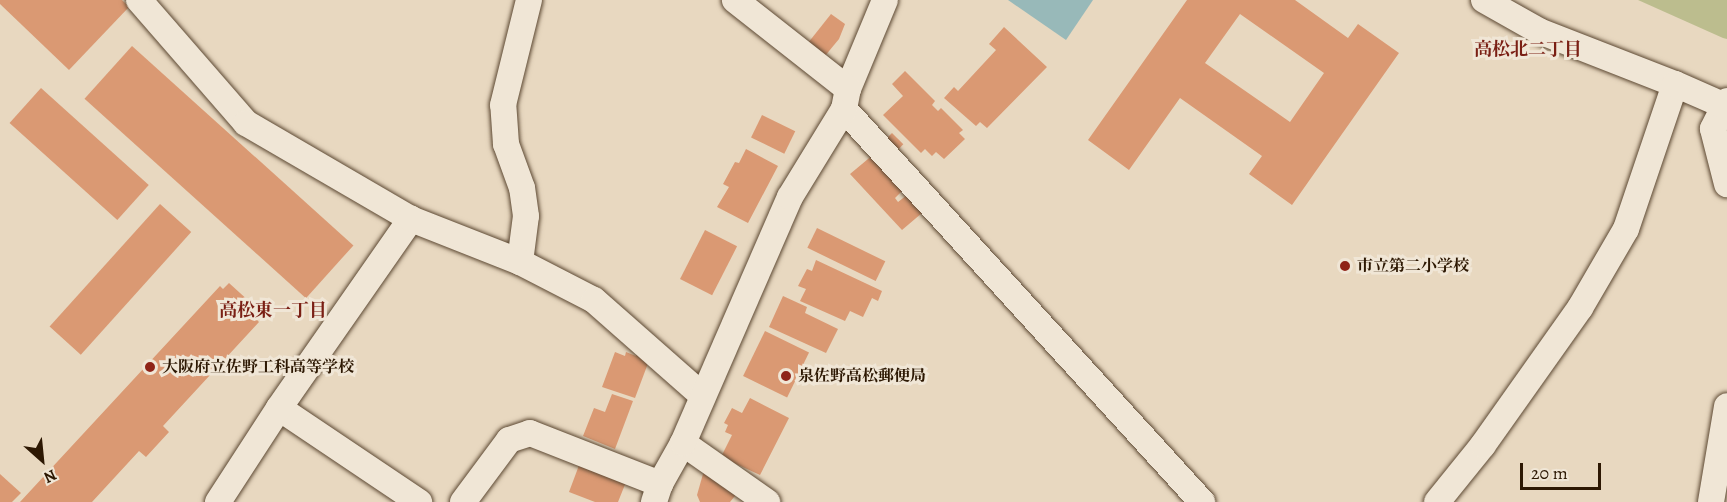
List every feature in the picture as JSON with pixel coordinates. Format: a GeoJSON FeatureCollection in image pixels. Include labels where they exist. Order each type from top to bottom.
{"type":"FeatureCollection","features":[{"type":"Feature","properties":{"kind":"street"},"geometry":{"type":"LineString","coordinates":[[139,0],[246,123],[411,219],[520,262],[594,300],[703,396]]}},
{"type":"Feature","properties":{"kind":"street"},"geometry":{"type":"LineString","coordinates":[[520,262],[526,216],[522,188],[506,144],[503,105],[529,0]]}},
{"type":"Feature","properties":{"kind":"street"},"geometry":{"type":"LineString","coordinates":[[735,0],[846,99],[1202,502]]}},
{"type":"Feature","properties":{"kind":"street"},"geometry":{"type":"LineString","coordinates":[[463,502],[509,440],[530,433],[657,493],[683,443],[790,197],[846,99],[885,0]]}},
{"type":"Feature","properties":{"kind":"street"},"geometry":{"type":"LineString","coordinates":[[1484,0],[1539,31],[1725,103],[1713,129],[1727,184]]}},
{"type":"Feature","properties":{"kind":"street"},"geometry":{"type":"LineString","coordinates":[[1437,502],[1483,445],[1580,308],[1626,229],[1675,84]]}},
{"type":"Feature","properties":{"kind":"street"},"geometry":{"type":"LineString","coordinates":[[218,502],[279,408],[411,219]]}},
{"type":"Feature","properties":{"kind":"street"},"geometry":{"type":"LineString","coordinates":[[1711,502],[1727,406]]}},
{"type":"Feature","properties":{"kind":"street"},"geometry":{"type":"LineString","coordinates":[[279,408],[419,502]]}},
{"type":"Feature","properties":{"kind":"street"},"geometry":{"type":"LineString","coordinates":[[683,443],[767,502]]}},
{"type":"Feature","properties":{"kind":"green space"},"geometry":{"type":"Polygon","coordinates":[[[1638,0],[1727,0],[1727,39],[1723,38],[1638,0]]]}},
{"type":"Feature","properties":{"kind":"water"},"geometry":{"type":"Polygon","coordinates":[[[1008,0],[1093,0],[1066,40],[1008,0]]]}},
{"type":"Feature","properties":{"kind":"building"},"geometry":{"type":"Polygon","coordinates":[[[0,0],[122,0],[129,7],[69,70],[0,4],[0,0]]]}},
{"type":"Feature","properties":{"kind":"building"},"geometry":{"type":"Polygon","coordinates":[[[1187,0],[1295,0],[1348,38],[1358,24],[1399,53],[1292,205],[1249,174],[1262,156],[1180,98],[1129,170],[1088,140],[1187,0]],[[1240,14],[1205,63],[1290,122],[1324,73],[1240,14]]]}},
{"type":"Feature","properties":{"kind":"building"},"geometry":{"type":"Polygon","coordinates":[[[831,14],[845,24],[839,39],[820,62],[804,48],[831,14]]]}},
{"type":"Feature","properties":{"kind":"building"},"geometry":{"type":"Polygon","coordinates":[[[1004,27],[1047,67],[987,128],[980,122],[976,126],[944,98],[954,87],[958,91],[996,50],[989,44],[1004,27]]]}},
{"type":"Feature","properties":{"kind":"building"},"geometry":{"type":"Polygon","coordinates":[[[132,46],[353,245],[306,298],[84,99],[132,46]]]}},
{"type":"Feature","properties":{"kind":"building"},"geometry":{"type":"Polygon","coordinates":[[[905,71],[935,101],[932,105],[938,111],[941,108],[963,130],[959,133],[965,139],[944,159],[936,152],[932,156],[925,149],[921,153],[883,115],[903,96],[892,84],[905,71]]]}},
{"type":"Feature","properties":{"kind":"building"},"geometry":{"type":"Polygon","coordinates":[[[41,88],[149,185],[117,220],[10,123],[41,88]]]}},
{"type":"Feature","properties":{"kind":"building"},"geometry":{"type":"Polygon","coordinates":[[[762,115],[795,131],[784,154],[751,137],[762,115]]]}},
{"type":"Feature","properties":{"kind":"building"},"geometry":{"type":"Polygon","coordinates":[[[892,133],[903,144],[898,150],[886,139],[892,133]]]}},
{"type":"Feature","properties":{"kind":"building"},"geometry":{"type":"Polygon","coordinates":[[[746,149],[778,166],[748,223],[717,207],[729,187],[723,184],[735,162],[739,163],[746,149]]]}},
{"type":"Feature","properties":{"kind":"building"},"geometry":{"type":"Polygon","coordinates":[[[874,154],[906,187],[895,198],[898,202],[907,195],[922,213],[902,230],[850,174],[874,154]]]}},
{"type":"Feature","properties":{"kind":"building"},"geometry":{"type":"Polygon","coordinates":[[[160,204],[191,232],[81,355],[50,327],[160,204]]]}},
{"type":"Feature","properties":{"kind":"building"},"geometry":{"type":"Polygon","coordinates":[[[817,228],[885,261],[876,281],[807,248],[817,228]]]}},
{"type":"Feature","properties":{"kind":"building"},"geometry":{"type":"Polygon","coordinates":[[[705,230],[737,246],[712,295],[680,279],[705,230]]]}},
{"type":"Feature","properties":{"kind":"building"},"geometry":{"type":"Polygon","coordinates":[[[816,260],[882,291],[878,301],[872,298],[863,317],[850,311],[845,321],[800,301],[806,289],[798,286],[807,269],[812,271],[816,260]]]}},
{"type":"Feature","properties":{"kind":"building"},"geometry":{"type":"Polygon","coordinates":[[[229,283],[261,312],[255,318],[259,322],[163,426],[169,432],[146,457],[139,451],[92,502],[20,502],[220,286],[223,289],[229,283]]]}},
{"type":"Feature","properties":{"kind":"building"},"geometry":{"type":"Polygon","coordinates":[[[783,296],[807,307],[805,313],[838,329],[826,353],[769,327],[783,296]]]}},
{"type":"Feature","properties":{"kind":"building"},"geometry":{"type":"Polygon","coordinates":[[[765,331],[809,352],[787,397],[743,376],[765,331]]]}},
{"type":"Feature","properties":{"kind":"building"},"geometry":{"type":"Polygon","coordinates":[[[615,352],[625,356],[626,352],[636,356],[637,353],[650,358],[635,398],[602,387],[615,352]]]}},
{"type":"Feature","properties":{"kind":"building"},"geometry":{"type":"Polygon","coordinates":[[[612,394],[633,401],[615,449],[583,436],[594,408],[605,412],[612,394]]]}},
{"type":"Feature","properties":{"kind":"building"},"geometry":{"type":"Polygon","coordinates":[[[750,398],[789,418],[760,475],[721,457],[732,435],[725,432],[728,425],[724,423],[732,408],[742,413],[750,398]]]}},
{"type":"Feature","properties":{"kind":"building"},"geometry":{"type":"Polygon","coordinates":[[[581,460],[628,477],[618,502],[595,502],[569,492],[581,460]]]}},
{"type":"Feature","properties":{"kind":"building"},"geometry":{"type":"Polygon","coordinates":[[[705,467],[739,491],[730,502],[700,502],[697,495],[705,467]]]}},
{"type":"Feature","properties":{"kind":"building"},"geometry":{"type":"Polygon","coordinates":[[[0,474],[21,493],[12,502],[0,502],[0,474]]]}},
{"type":"Feature","properties":{"kind":"place","name":"市立第二小学校"},"geometry":{"type":"Point","coordinates":[1345,266]}},
{"type":"Feature","properties":{"kind":"place","name":"大阪府立佐野工科高等学校"},"geometry":{"type":"Point","coordinates":[150,367]}},
{"type":"Feature","properties":{"kind":"place","name":"泉佐野高松郵便局"},"geometry":{"type":"Point","coordinates":[786,376]}},
{"type":"Feature","properties":{"kind":"district","name":"高松北二丁目"},"geometry":{"type":"Point","coordinates":[1528,49]}},
{"type":"Feature","properties":{"kind":"district","name":"高松東一丁目"},"geometry":{"type":"Point","coordinates":[273,310]}}]}
